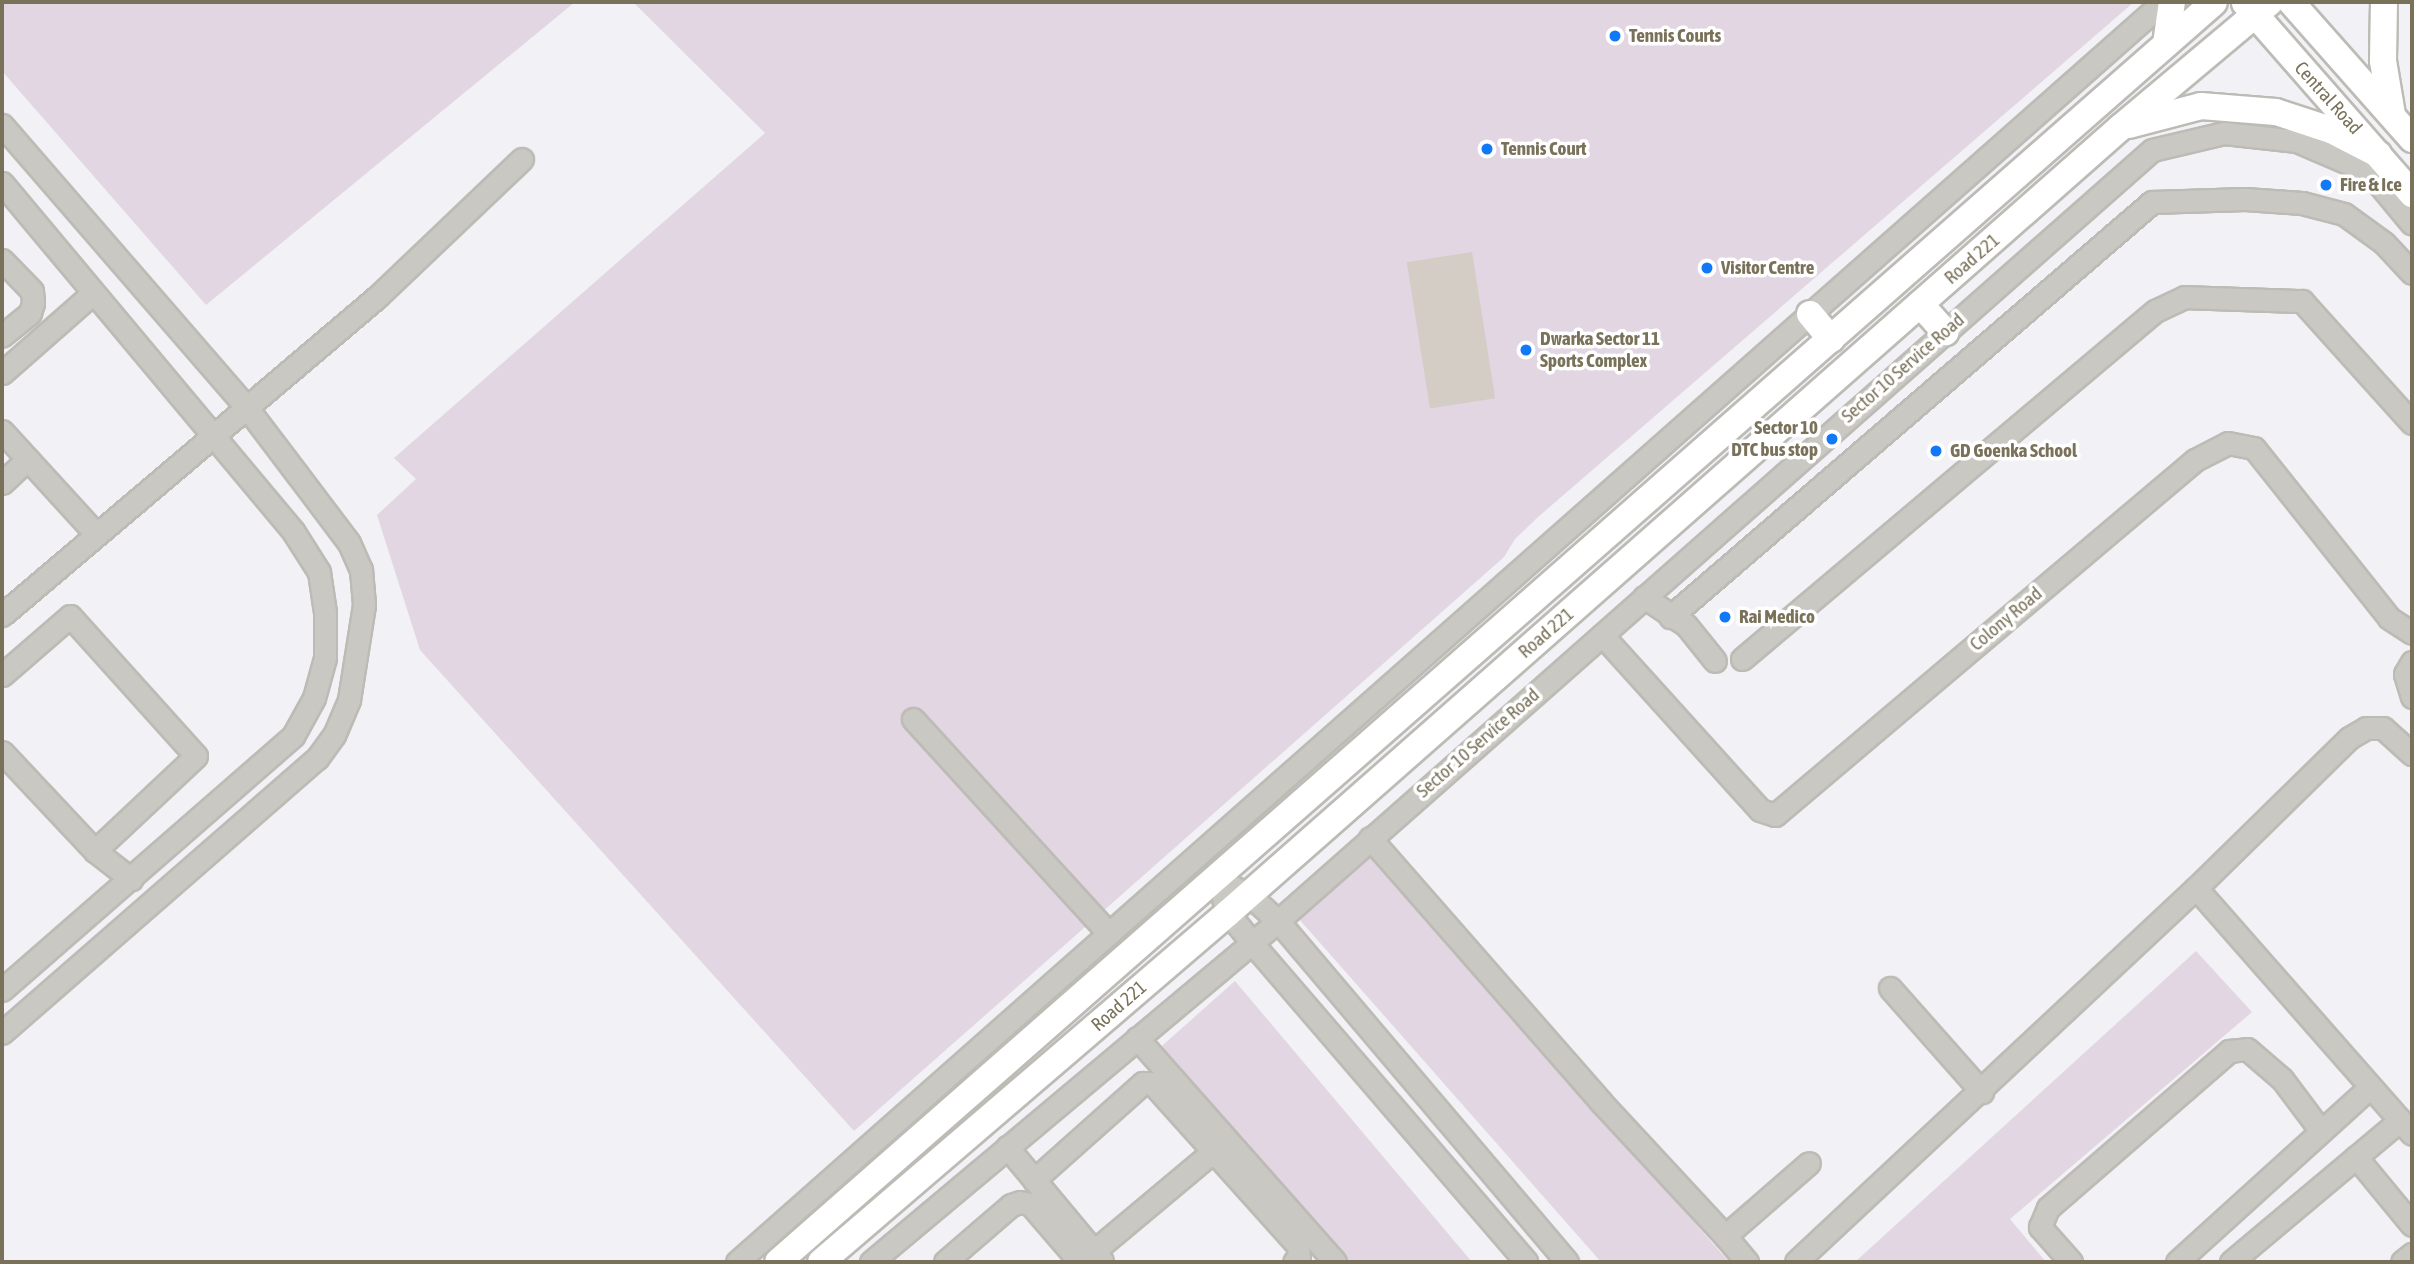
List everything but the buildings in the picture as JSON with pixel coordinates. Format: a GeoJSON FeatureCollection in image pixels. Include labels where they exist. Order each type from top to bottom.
{"type":"FeatureCollection","features":[{"type":"Feature","properties":{"kind":"main road"},"geometry":{"type":"LineString","coordinates":[[2166,44],[2172,2]]}},
{"type":"Feature","properties":{"kind":"main road","name":"Road 221"},"geometry":{"type":"LineString","coordinates":[[778,1262],[2214,2]]}},
{"type":"Feature","properties":{"kind":"main road","name":"Central Road"},"geometry":{"type":"LineString","coordinates":[[2291,2],[2412,139]]}},
{"type":"Feature","properties":{"kind":"main road"},"geometry":{"type":"LineString","coordinates":[[2384,2],[2383,61],[2393,116]]}},
{"type":"Feature","properties":{"kind":"main road","name":"Road 221"},"geometry":{"type":"LineString","coordinates":[[821,1262],[1228,913],[2256,6]]}},
{"type":"Feature","properties":{"kind":"main road","name":"Central Road"},"geometry":{"type":"LineString","coordinates":[[2256,6],[2412,194]]}},
{"type":"Feature","properties":{"kind":"main road"},"geometry":{"type":"LineString","coordinates":[[2121,127],[2200,106],[2276,112],[2331,130],[2378,154]]}},
{"type":"Feature","properties":{"kind":"main road"},"geometry":{"type":"LineString","coordinates":[[1920,304],[1945,332]]}},
{"type":"Feature","properties":{"kind":"main road"},"geometry":{"type":"LineString","coordinates":[[1810,314],[1831,339]]}},
{"type":"Feature","properties":{"kind":"street"},"geometry":{"type":"LineString","coordinates":[[737,1262],[2163,2]]}},
{"type":"Feature","properties":{"kind":"street"},"geometry":{"type":"LineString","coordinates":[[2,125],[247,408],[349,543],[361,570],[364,605],[349,700],[334,735],[317,758],[2,1033]]}},
{"type":"Feature","properties":{"kind":"street","name":"Sector 10 Service Road"},"geometry":{"type":"LineString","coordinates":[[872,1262],[1252,943],[2152,149],[2224,133],[2297,141],[2369,172],[2412,224]]}},
{"type":"Feature","properties":{"kind":"street"},"geometry":{"type":"LineString","coordinates":[[2,615],[377,297],[522,159]]}},
{"type":"Feature","properties":{"kind":"street"},"geometry":{"type":"LineString","coordinates":[[2,183],[293,531],[319,572],[325,612],[325,658],[314,698],[293,736],[2,990]]}},
{"type":"Feature","properties":{"kind":"street"},"geometry":{"type":"LineString","coordinates":[[1670,617],[2152,202],[2245,199],[2302,203],[2344,214],[2385,243],[2412,273]]}},
{"type":"Feature","properties":{"kind":"street"},"geometry":{"type":"LineString","coordinates":[[2,260],[32,291],[33,303],[30,313],[2,336]]}},
{"type":"Feature","properties":{"kind":"street"},"geometry":{"type":"LineString","coordinates":[[2,373],[93,293]]}},
{"type":"Feature","properties":{"kind":"street"},"geometry":{"type":"LineString","coordinates":[[1742,659],[2155,311],[2185,297],[2302,301],[2412,423]]}},
{"type":"Feature","properties":{"kind":"street"},"geometry":{"type":"LineString","coordinates":[[2,431],[96,534]]}},
{"type":"Feature","properties":{"kind":"street","name":"Colony Road"},"geometry":{"type":"LineString","coordinates":[[1602,635],[1760,810],[1775,815],[2195,460],[2228,443],[2254,448],[2389,618],[2412,633]]}},
{"type":"Feature","properties":{"kind":"street"},"geometry":{"type":"LineString","coordinates":[[2,483],[28,459]]}},
{"type":"Feature","properties":{"kind":"street"},"geometry":{"type":"LineString","coordinates":[[1644,597],[1670,617],[1686,625],[1715,661]]}},
{"type":"Feature","properties":{"kind":"street"},"geometry":{"type":"LineString","coordinates":[[2,675],[71,616],[196,756],[95,851]]}},
{"type":"Feature","properties":{"kind":"street"},"geometry":{"type":"LineString","coordinates":[[2412,662],[2405,674],[2412,697]]}},
{"type":"Feature","properties":{"kind":"street"},"geometry":{"type":"LineString","coordinates":[[913,719],[1109,934]]}},
{"type":"Feature","properties":{"kind":"street"},"geometry":{"type":"LineString","coordinates":[[1796,1262],[1982,1092],[2349,738],[2367,728],[2383,728],[2412,754]]}},
{"type":"Feature","properties":{"kind":"street"},"geometry":{"type":"LineString","coordinates":[[2,752],[95,851],[131,879]]}},
{"type":"Feature","properties":{"kind":"street"},"geometry":{"type":"LineString","coordinates":[[1370,838],[1592,1092],[1748,1262]]}},
{"type":"Feature","properties":{"kind":"street"},"geometry":{"type":"LineString","coordinates":[[1217,879],[1248,894],[1278,920],[1567,1262]]}},
{"type":"Feature","properties":{"kind":"street"},"geometry":{"type":"LineString","coordinates":[[1217,879],[1228,913],[1252,943],[1526,1262]]}},
{"type":"Feature","properties":{"kind":"street"},"geometry":{"type":"LineString","coordinates":[[2196,888],[2406,1127],[2356,1157],[2231,1262]]}},
{"type":"Feature","properties":{"kind":"street"},"geometry":{"type":"LineString","coordinates":[[1890,988],[1982,1092]]}},
{"type":"Feature","properties":{"kind":"street"},"geometry":{"type":"LineString","coordinates":[[1137,1038],[1332,1261]]}},
{"type":"Feature","properties":{"kind":"street"},"geometry":{"type":"LineString","coordinates":[[2071,1262],[2040,1227],[2048,1208],[2229,1051],[2247,1048],[2281,1079],[2321,1131]]}},
{"type":"Feature","properties":{"kind":"street"},"geometry":{"type":"LineString","coordinates":[[1034,1180],[1143,1083],[1160,1086],[1298,1246],[1299,1258],[1294,1262]]}},
{"type":"Feature","properties":{"kind":"street"},"geometry":{"type":"LineString","coordinates":[[2177,1262],[2370,1087]]}},
{"type":"Feature","properties":{"kind":"street"},"geometry":{"type":"LineString","coordinates":[[1007,1147],[1092,1259]]}},
{"type":"Feature","properties":{"kind":"street"},"geometry":{"type":"LineString","coordinates":[[1092,1259],[1215,1150]]}},
{"type":"Feature","properties":{"kind":"street"},"geometry":{"type":"LineString","coordinates":[[2356,1157],[2412,1225]]}},
{"type":"Feature","properties":{"kind":"street"},"geometry":{"type":"LineString","coordinates":[[1725,1236],[1809,1163]]}},
{"type":"Feature","properties":{"kind":"street"},"geometry":{"type":"LineString","coordinates":[[945,1262],[1011,1205],[1020,1202],[1030,1203],[1092,1259]]}},
{"type":"Feature","properties":{"kind":"street"},"geometry":{"type":"LineString","coordinates":[[2402,1262],[2412,1254]]}},
{"type":"Feature","properties":{"kind":"shaded area"},"geometry":{"type":"Polygon","coordinates":[[[2,2],[575,2],[206,305],[2,71],[2,2]]]}},
{"type":"Feature","properties":{"kind":"shaded area"},"geometry":{"type":"Polygon","coordinates":[[[633,2],[2134,2],[1538,517],[1515,539],[1504,557],[854,1131],[420,650],[377,515],[416,479],[394,458],[765,133],[633,2]]]}},
{"type":"Feature","properties":{"kind":"shaded area"},"geometry":{"type":"Polygon","coordinates":[[[1472,252],[1495,398],[1430,409],[1407,262],[1472,252]]]}},
{"type":"Feature","properties":{"kind":"shaded area"},"geometry":{"type":"Polygon","coordinates":[[[1372,856],[1729,1262],[1601,1262],[1299,919],[1372,856]]]}},
{"type":"Feature","properties":{"kind":"shaded area"},"geometry":{"type":"Polygon","coordinates":[[[2196,951],[2252,1012],[2010,1219],[2046,1262],[1855,1262],[2196,951]]]}},
{"type":"Feature","properties":{"kind":"shaded area"},"geometry":{"type":"Polygon","coordinates":[[[1235,981],[1472,1262],[1338,1262],[1155,1052],[1235,981]]]}},
{"type":"Feature","properties":{"kind":"place","name":"Tennis Courts"},"geometry":{"type":"Point","coordinates":[1615,36]}},
{"type":"Feature","properties":{"kind":"place","name":"Tennis Court"},"geometry":{"type":"Point","coordinates":[1487,149]}},
{"type":"Feature","properties":{"kind":"place","name":"Fire & Ice"},"geometry":{"type":"Point","coordinates":[2326,185]}},
{"type":"Feature","properties":{"kind":"place","name":"Visitor Centre"},"geometry":{"type":"Point","coordinates":[1707,268]}},
{"type":"Feature","properties":{"kind":"place","name":"Dwarka Sector 11 Sports Complex"},"geometry":{"type":"Point","coordinates":[1526,350]}},
{"type":"Feature","properties":{"kind":"place","name":"Sector 10 DTC bus stop"},"geometry":{"type":"Point","coordinates":[1832,439]}},
{"type":"Feature","properties":{"kind":"place","name":"GD Goenka School"},"geometry":{"type":"Point","coordinates":[1936,451]}},
{"type":"Feature","properties":{"kind":"place","name":"Rai Medico"},"geometry":{"type":"Point","coordinates":[1725,617]}}]}
